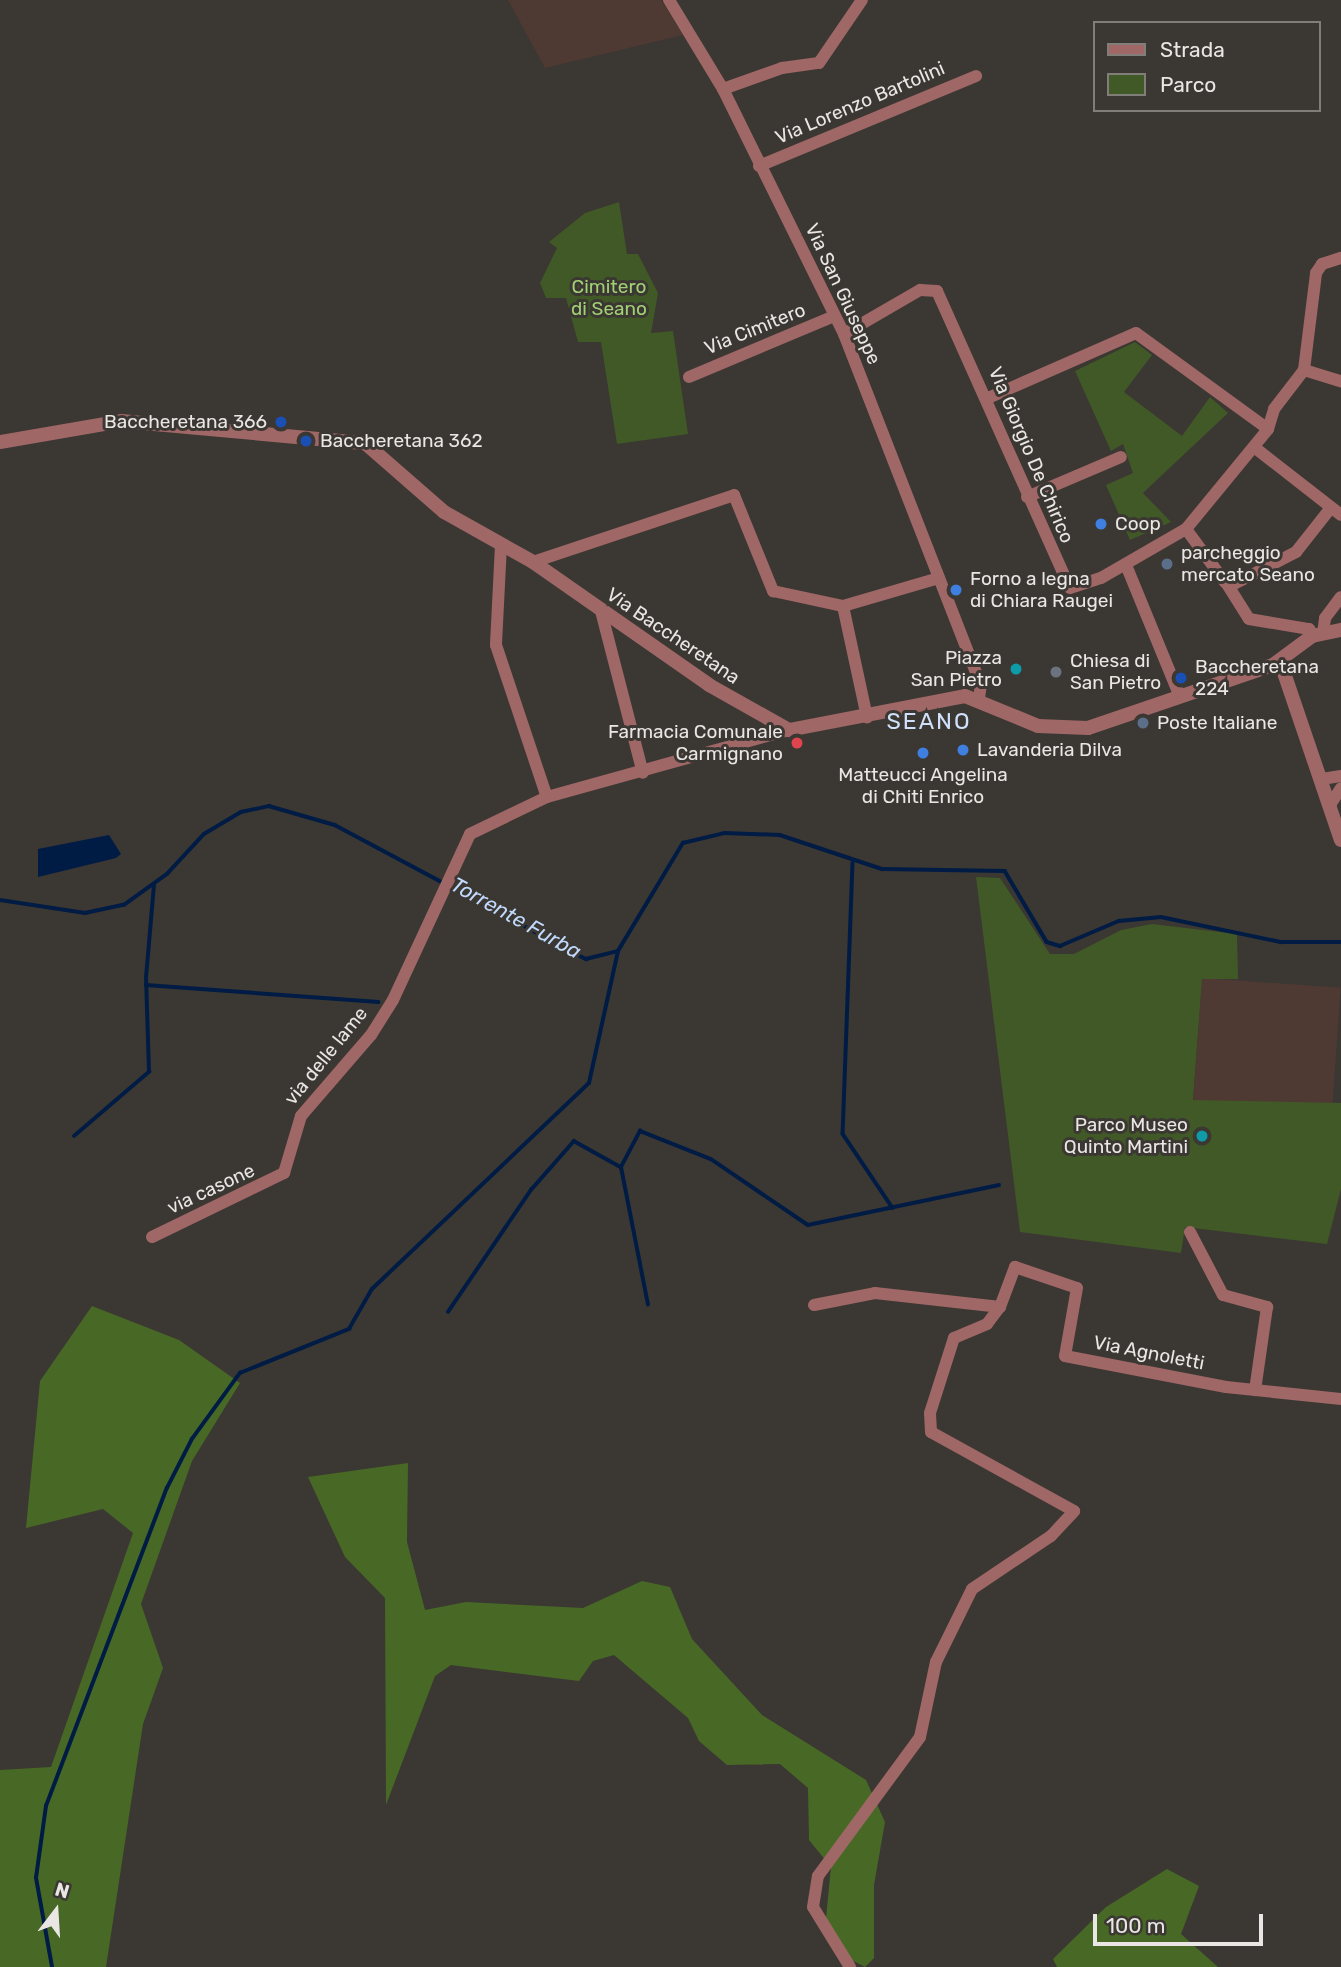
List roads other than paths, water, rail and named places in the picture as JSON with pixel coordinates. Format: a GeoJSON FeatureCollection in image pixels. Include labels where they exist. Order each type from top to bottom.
{"type":"FeatureCollection","features":[{"type":"Feature","properties":{"kind":"street","name":"Via San Giuseppe"},"geometry":{"type":"LineString","coordinates":[[669,0],[723,89],[844,334],[939,578],[980,693]]}},
{"type":"Feature","properties":{"kind":"street"},"geometry":{"type":"LineString","coordinates":[[723,89],[819,63],[862,0]]}},
{"type":"Feature","properties":{"kind":"street","name":"Via Lorenzo Bartolini"},"geometry":{"type":"LineString","coordinates":[[759,166],[976,76]]}},
{"type":"Feature","properties":{"kind":"street"},"geometry":{"type":"LineString","coordinates":[[1336,258],[1316,273],[1304,370],[1341,381]]}},
{"type":"Feature","properties":{"kind":"street","name":"Via Giorgio De Chirico"},"geometry":{"type":"LineString","coordinates":[[844,334],[920,290],[937,291],[1067,586],[1079,588],[1126,565],[1186,529],[1268,429],[1274,409],[1304,370]]}},
{"type":"Feature","properties":{"kind":"street","name":"Via Cimitero"},"geometry":{"type":"LineString","coordinates":[[689,377],[834,316]]}},
{"type":"Feature","properties":{"kind":"street"},"geometry":{"type":"LineString","coordinates":[[986,399],[1136,333],[1268,429]]}},
{"type":"Feature","properties":{"kind":"street","name":"Via Baccheretana"},"geometry":{"type":"LineString","coordinates":[[0,442],[121,422],[352,439],[387,457],[444,512],[533,562],[601,611],[789,730]]}},
{"type":"Feature","properties":{"kind":"street"},"geometry":{"type":"LineString","coordinates":[[1231,584],[1296,552],[1336,512],[1254,447]]}},
{"type":"Feature","properties":{"kind":"street"},"geometry":{"type":"LineString","coordinates":[[1027,497],[1121,457]]}},
{"type":"Feature","properties":{"kind":"street"},"geometry":{"type":"LineString","coordinates":[[533,562],[734,495],[773,591],[844,606],[939,578]]}},
{"type":"Feature","properties":{"kind":"street"},"geometry":{"type":"LineString","coordinates":[[1186,529],[1231,584],[1249,619],[1309,629],[1319,635]]}},
{"type":"Feature","properties":{"kind":"street"},"geometry":{"type":"LineString","coordinates":[[501,545],[496,645],[547,797],[643,773],[789,730],[980,693],[1038,726],[1072,730],[1280,660],[1319,635],[1341,630]]}},
{"type":"Feature","properties":{"kind":"street"},"geometry":{"type":"LineString","coordinates":[[1126,565],[1179,694]]}},
{"type":"Feature","properties":{"kind":"street"},"geometry":{"type":"LineString","coordinates":[[1319,635],[1325,618],[1341,597]]}},
{"type":"Feature","properties":{"kind":"street"},"geometry":{"type":"LineString","coordinates":[[844,606],[867,717]]}},
{"type":"Feature","properties":{"kind":"street"},"geometry":{"type":"LineString","coordinates":[[601,611],[643,773]]}},
{"type":"Feature","properties":{"kind":"street"},"geometry":{"type":"LineString","coordinates":[[1280,660],[1322,779],[1336,805]]}},
{"type":"Feature","properties":{"kind":"street"},"geometry":{"type":"LineString","coordinates":[[1322,779],[1341,776]]}},
{"type":"Feature","properties":{"kind":"street"},"geometry":{"type":"LineString","coordinates":[[1341,788],[1335,821],[1341,840]]}},
{"type":"Feature","properties":{"kind":"street","name":"via delle lame"},"geometry":{"type":"LineString","coordinates":[[285,1173],[301,1116],[372,1035],[470,834],[547,797]]}},
{"type":"Feature","properties":{"kind":"street","name":"via casone"},"geometry":{"type":"LineString","coordinates":[[152,1237],[285,1173]]}},
{"type":"Feature","properties":{"kind":"street"},"geometry":{"type":"LineString","coordinates":[[1190,1232],[1223,1295],[1267,1307],[1255,1390]]}},
{"type":"Feature","properties":{"kind":"street","name":"Via Agnoletti"},"geometry":{"type":"LineString","coordinates":[[1000,1307],[1015,1266],[1044,1272],[1077,1288],[1065,1356],[1255,1390],[1341,1399]]}},
{"type":"Feature","properties":{"kind":"street"},"geometry":{"type":"LineString","coordinates":[[814,1305],[875,1293],[1000,1307],[988,1324],[954,1338],[930,1413],[931,1432],[1074,1511],[1051,1536],[972,1589],[936,1662],[920,1737],[905,1752],[818,1876],[813,1907],[850,1967]]}},
{"type":"Feature","properties":{"kind":"water"},"geometry":{"type":"Polygon","coordinates":[[[109,835],[121,854],[116,858],[38,877],[38,849],[109,835]]]}},
{"type":"Feature","properties":{"kind":"waterway","name":"Torrente Furba"},"geometry":{"type":"LineString","coordinates":[[0,900],[85,913],[124,905],[167,874],[204,834],[241,812],[269,806],[335,825],[586,959],[618,951],[683,843],[725,833],[780,835],[882,869],[1005,871],[1047,942],[1060,946],[1119,921],[1161,917],[1281,942],[1341,942]]}},
{"type":"Feature","properties":{"kind":"waterway"},"geometry":{"type":"LineString","coordinates":[[853,863],[843,1134],[893,1208]]}},
{"type":"Feature","properties":{"kind":"waterway"},"geometry":{"type":"LineString","coordinates":[[74,1136],[149,1072],[146,978],[154,885]]}},
{"type":"Feature","properties":{"kind":"waterway"},"geometry":{"type":"LineString","coordinates":[[52,1967],[36,1878],[46,1806],[167,1488],[192,1439],[240,1373],[349,1329],[372,1289],[589,1083],[618,951]]}},
{"type":"Feature","properties":{"kind":"waterway"},"geometry":{"type":"LineString","coordinates":[[146,985],[378,1002]]}},
{"type":"Feature","properties":{"kind":"waterway"},"geometry":{"type":"LineString","coordinates":[[648,1305],[621,1167],[640,1131],[711,1159],[808,1225],[999,1185]]}},
{"type":"Feature","properties":{"kind":"waterway"},"geometry":{"type":"LineString","coordinates":[[448,1312],[531,1190],[574,1141],[621,1167]]}},
{"type":"Feature","properties":{"kind":"place","name":"Baccheretana 366"},"geometry":{"type":"Point","coordinates":[281,422]}},
{"type":"Feature","properties":{"kind":"place","name":"Baccheretana 362"},"geometry":{"type":"Point","coordinates":[306,441]}},
{"type":"Feature","properties":{"kind":"place","name":"Coop"},"geometry":{"type":"Point","coordinates":[1101,524]}},
{"type":"Feature","properties":{"kind":"place","name":"parcheggio mercato Seano"},"geometry":{"type":"Point","coordinates":[1167,564]}},
{"type":"Feature","properties":{"kind":"place","name":"Forno a legna di Chiara Raugei"},"geometry":{"type":"Point","coordinates":[956,590]}},
{"type":"Feature","properties":{"kind":"place","name":"Piazza San Pietro"},"geometry":{"type":"Point","coordinates":[1016,669]}},
{"type":"Feature","properties":{"kind":"place","name":"Chiesa di San Pietro"},"geometry":{"type":"Point","coordinates":[1056,672]}},
{"type":"Feature","properties":{"kind":"place","name":"Baccheretana 224"},"geometry":{"type":"Point","coordinates":[1181,678]}},
{"type":"Feature","properties":{"kind":"place","name":"Poste Italiane"},"geometry":{"type":"Point","coordinates":[1143,723]}},
{"type":"Feature","properties":{"kind":"place","name":"Farmacia Comunale Carmignano"},"geometry":{"type":"Point","coordinates":[797,743]}},
{"type":"Feature","properties":{"kind":"place","name":"Lavanderia Dilva"},"geometry":{"type":"Point","coordinates":[963,750]}},
{"type":"Feature","properties":{"kind":"place","name":"Matteucci Angelina di Chiti Enrico"},"geometry":{"type":"Point","coordinates":[923,753]}},
{"type":"Feature","properties":{"kind":"place","name":"Parco Museo Quinto Martini"},"geometry":{"type":"Point","coordinates":[1202,1136]}},
{"type":"Feature","properties":{"kind":"district","name":"SEANO"},"geometry":{"type":"Point","coordinates":[929,721]}},
{"type":"Feature","properties":{"kind":"park label","name":"Cimitero di Seano"},"geometry":{"type":"Point","coordinates":[609,298]}}]}
